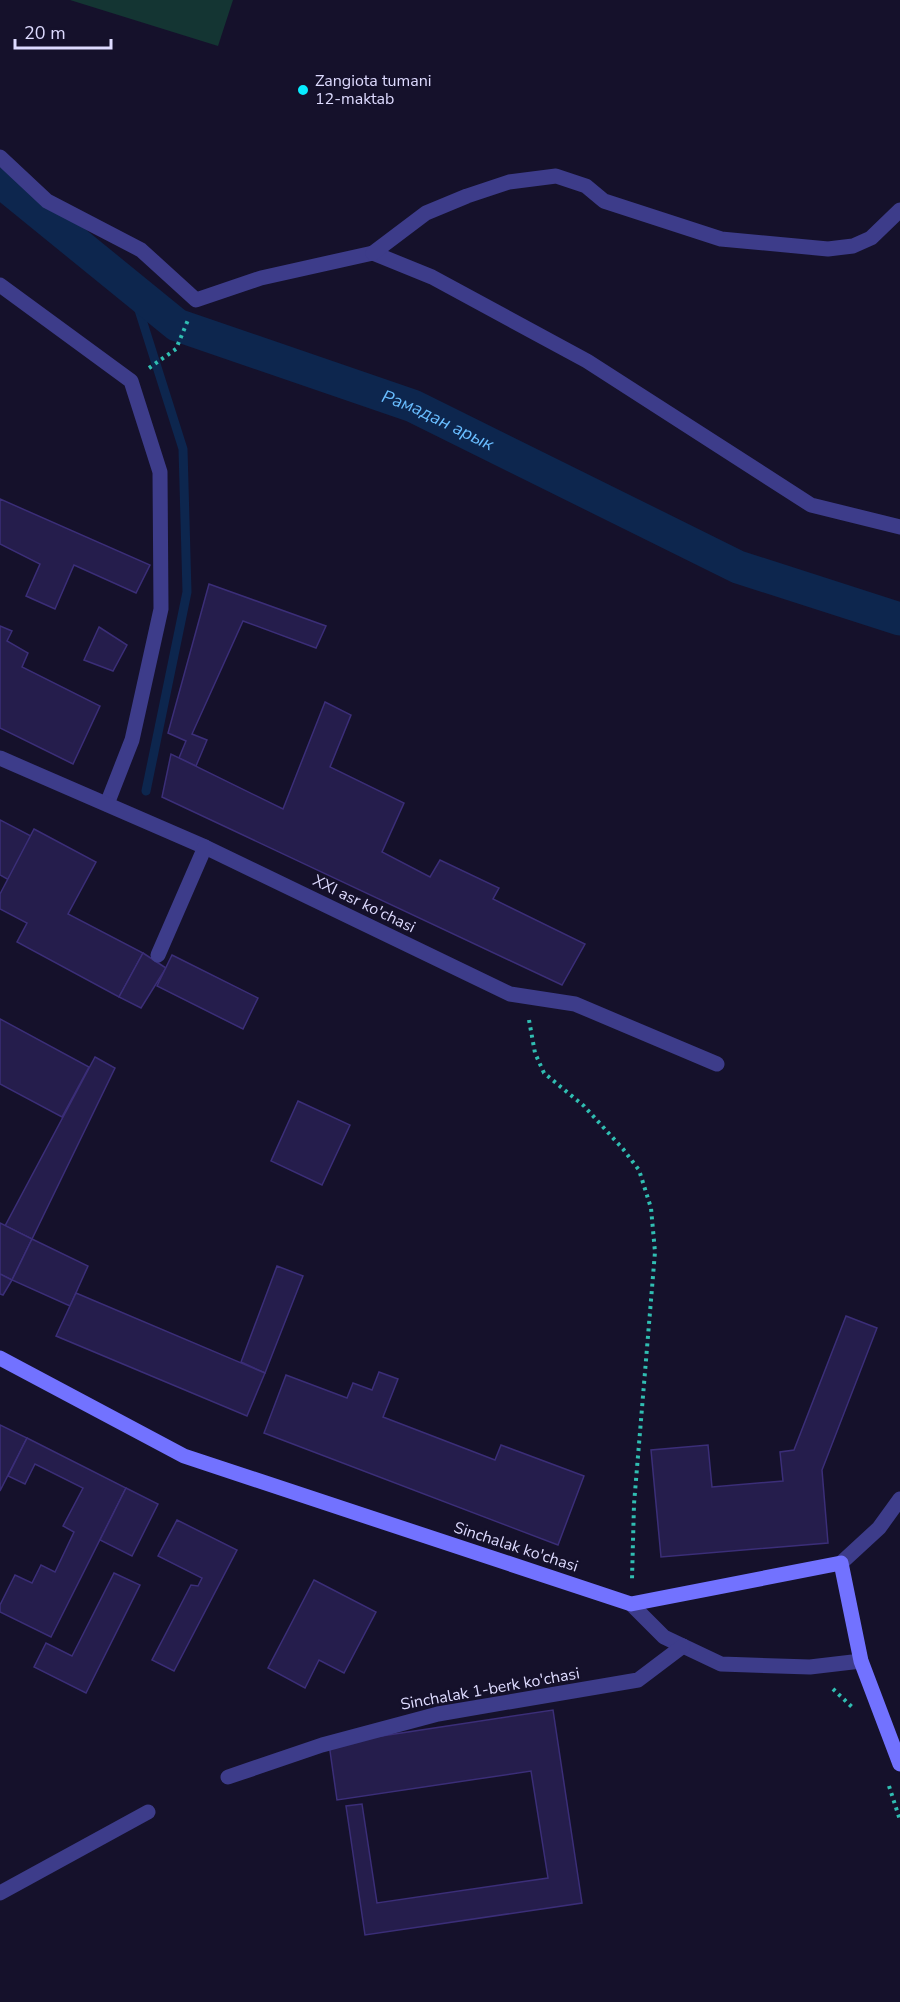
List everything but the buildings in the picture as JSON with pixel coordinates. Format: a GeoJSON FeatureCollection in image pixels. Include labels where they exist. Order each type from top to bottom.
{"type":"FeatureCollection","features":[{"type":"Feature","properties":{"kind":"street"},"geometry":{"type":"LineString","coordinates":[[0,157],[47,201],[141,250],[196,300],[270,275],[373,253],[426,213],[509,182],[556,176],[586,186],[604,201],[721,238],[828,249],[853,246],[871,238],[900,210]]}},
{"type":"Feature","properties":{"kind":"street"},"geometry":{"type":"LineString","coordinates":[[373,253],[432,277],[587,361],[811,506],[900,527]]}},
{"type":"Feature","properties":{"kind":"street"},"geometry":{"type":"LineString","coordinates":[[0,285],[131,381],[160,472],[161,609],[132,740],[107,804]]}},
{"type":"Feature","properties":{"kind":"street","name":"XXI asr ko'chasi"},"geometry":{"type":"LineString","coordinates":[[0,758],[205,847],[510,994],[575,1004],[717,1064]]}},
{"type":"Feature","properties":{"kind":"street"},"geometry":{"type":"LineString","coordinates":[[158,955],[205,847]]}},
{"type":"Feature","properties":{"kind":"street","name":"Sinchalak ko'chasi"},"geometry":{"type":"LineString","coordinates":[[0,1358],[184,1456],[631,1604],[841,1563]]}},
{"type":"Feature","properties":{"kind":"street"},"geometry":{"type":"LineString","coordinates":[[900,1499],[879,1528],[841,1563],[861,1661],[900,1764]]}},
{"type":"Feature","properties":{"kind":"street"},"geometry":{"type":"LineString","coordinates":[[631,1604],[664,1637],[721,1664],[810,1667],[861,1661]]}},
{"type":"Feature","properties":{"kind":"street","name":"Sinchalak 1-berk ko'chasi"},"geometry":{"type":"LineString","coordinates":[[228,1777],[322,1745],[438,1714],[638,1680],[683,1646]]}},
{"type":"Feature","properties":{"kind":"street"},"geometry":{"type":"LineString","coordinates":[[0,1893],[148,1812]]}},
{"type":"Feature","properties":{"kind":"path"},"geometry":{"type":"LineString","coordinates":[[131,381],[176,349],[190,316]]}},
{"type":"Feature","properties":{"kind":"path"},"geometry":{"type":"LineString","coordinates":[[510,994],[528,1005],[535,1053],[544,1073],[584,1106],[623,1149],[639,1170],[651,1208],[655,1252],[634,1504],[631,1604]]}},
{"type":"Feature","properties":{"kind":"green space"},"geometry":{"type":"Polygon","coordinates":[[[70,0],[233,0],[218,46],[70,0]]]}},
{"type":"Feature","properties":{"kind":"waterway","name":"Рамадан арык"},"geometry":{"type":"LineString","coordinates":[[0,181],[177,325],[413,406],[738,567],[900,619]]}},
{"type":"Feature","properties":{"kind":"waterway"},"geometry":{"type":"LineString","coordinates":[[132,288],[183,449],[187,592],[146,791]]}},
{"type":"Feature","properties":{"kind":"place","name":"Zangiota tumani 12-maktab"},"geometry":{"type":"Point","coordinates":[303,90]}}]}
